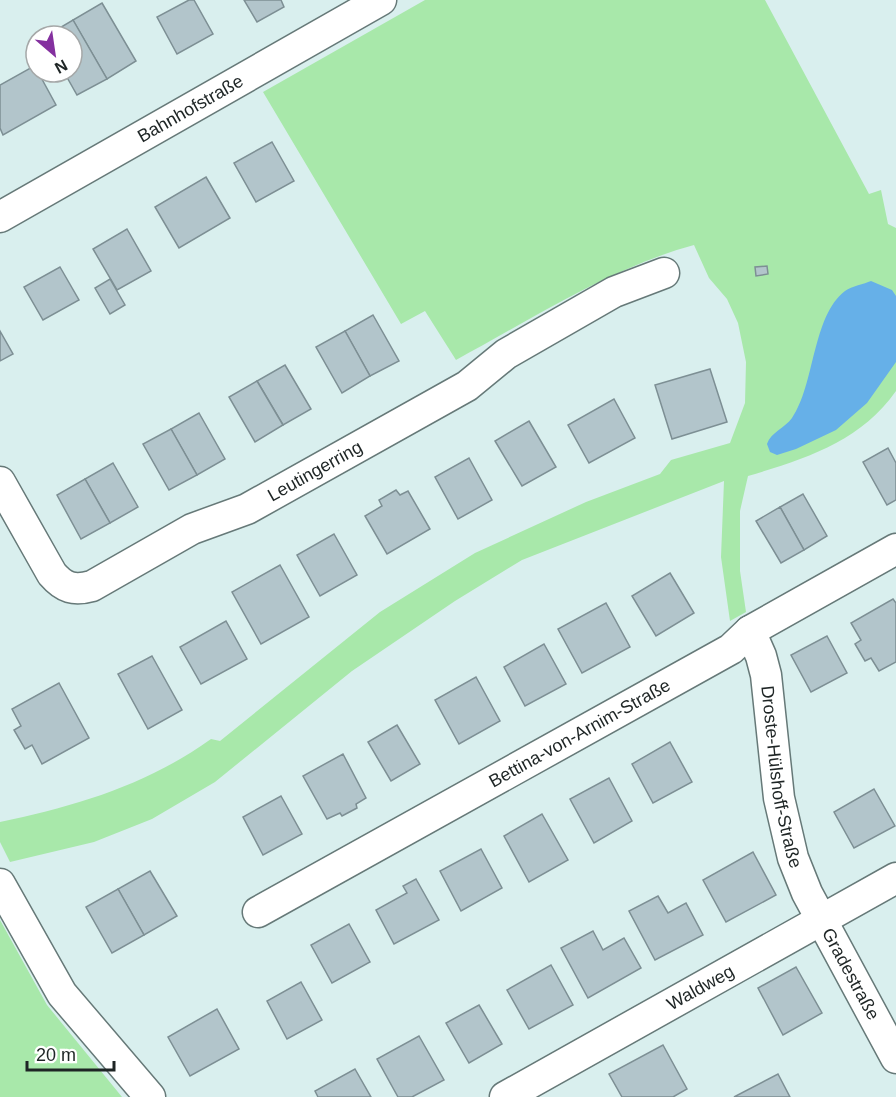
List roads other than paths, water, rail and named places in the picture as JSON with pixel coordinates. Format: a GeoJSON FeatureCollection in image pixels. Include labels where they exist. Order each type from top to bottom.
{"type":"FeatureCollection","features":[{"type":"Feature","properties":{"kind":"street","name":"Bahnhofstraße"},"geometry":{"type":"LineString","coordinates":[[0,217],[381,0]]}},
{"type":"Feature","properties":{"kind":"street","name":"Leutingerring"},"geometry":{"type":"LineString","coordinates":[[0,482],[56,579],[68,588],[79,590],[92,586],[192,530],[246,509],[467,386],[506,354],[614,292],[664,273]]}},
{"type":"Feature","properties":{"kind":"street","name":"Bettina-von-Arnim-Straße"},"geometry":{"type":"LineString","coordinates":[[258,912],[731,649],[750,631],[896,549]]}},
{"type":"Feature","properties":{"kind":"street","name":"Droste-Hülshoff-Straße"},"geometry":{"type":"LineString","coordinates":[[750,631],[766,675],[783,822],[793,858],[821,920]]}},
{"type":"Feature","properties":{"kind":"street","name":"Waldweg"},"geometry":{"type":"LineString","coordinates":[[505,1097],[896,878]]}},
{"type":"Feature","properties":{"kind":"street"},"geometry":{"type":"LineString","coordinates":[[0,884],[62,994],[150,1097]]}},
{"type":"Feature","properties":{"kind":"street","name":"Gradestraße"},"geometry":{"type":"LineString","coordinates":[[821,920],[896,1058]]}},
{"type":"Feature","properties":{"kind":"water"},"geometry":{"type":"Polygon","coordinates":[[[871,281],[892,290],[896,296],[896,362],[867,403],[836,430],[796,449],[777,455],[770,452],[767,444],[769,440],[792,418],[800,404],[820,333],[834,302],[848,289],[871,281]]]}}]}
